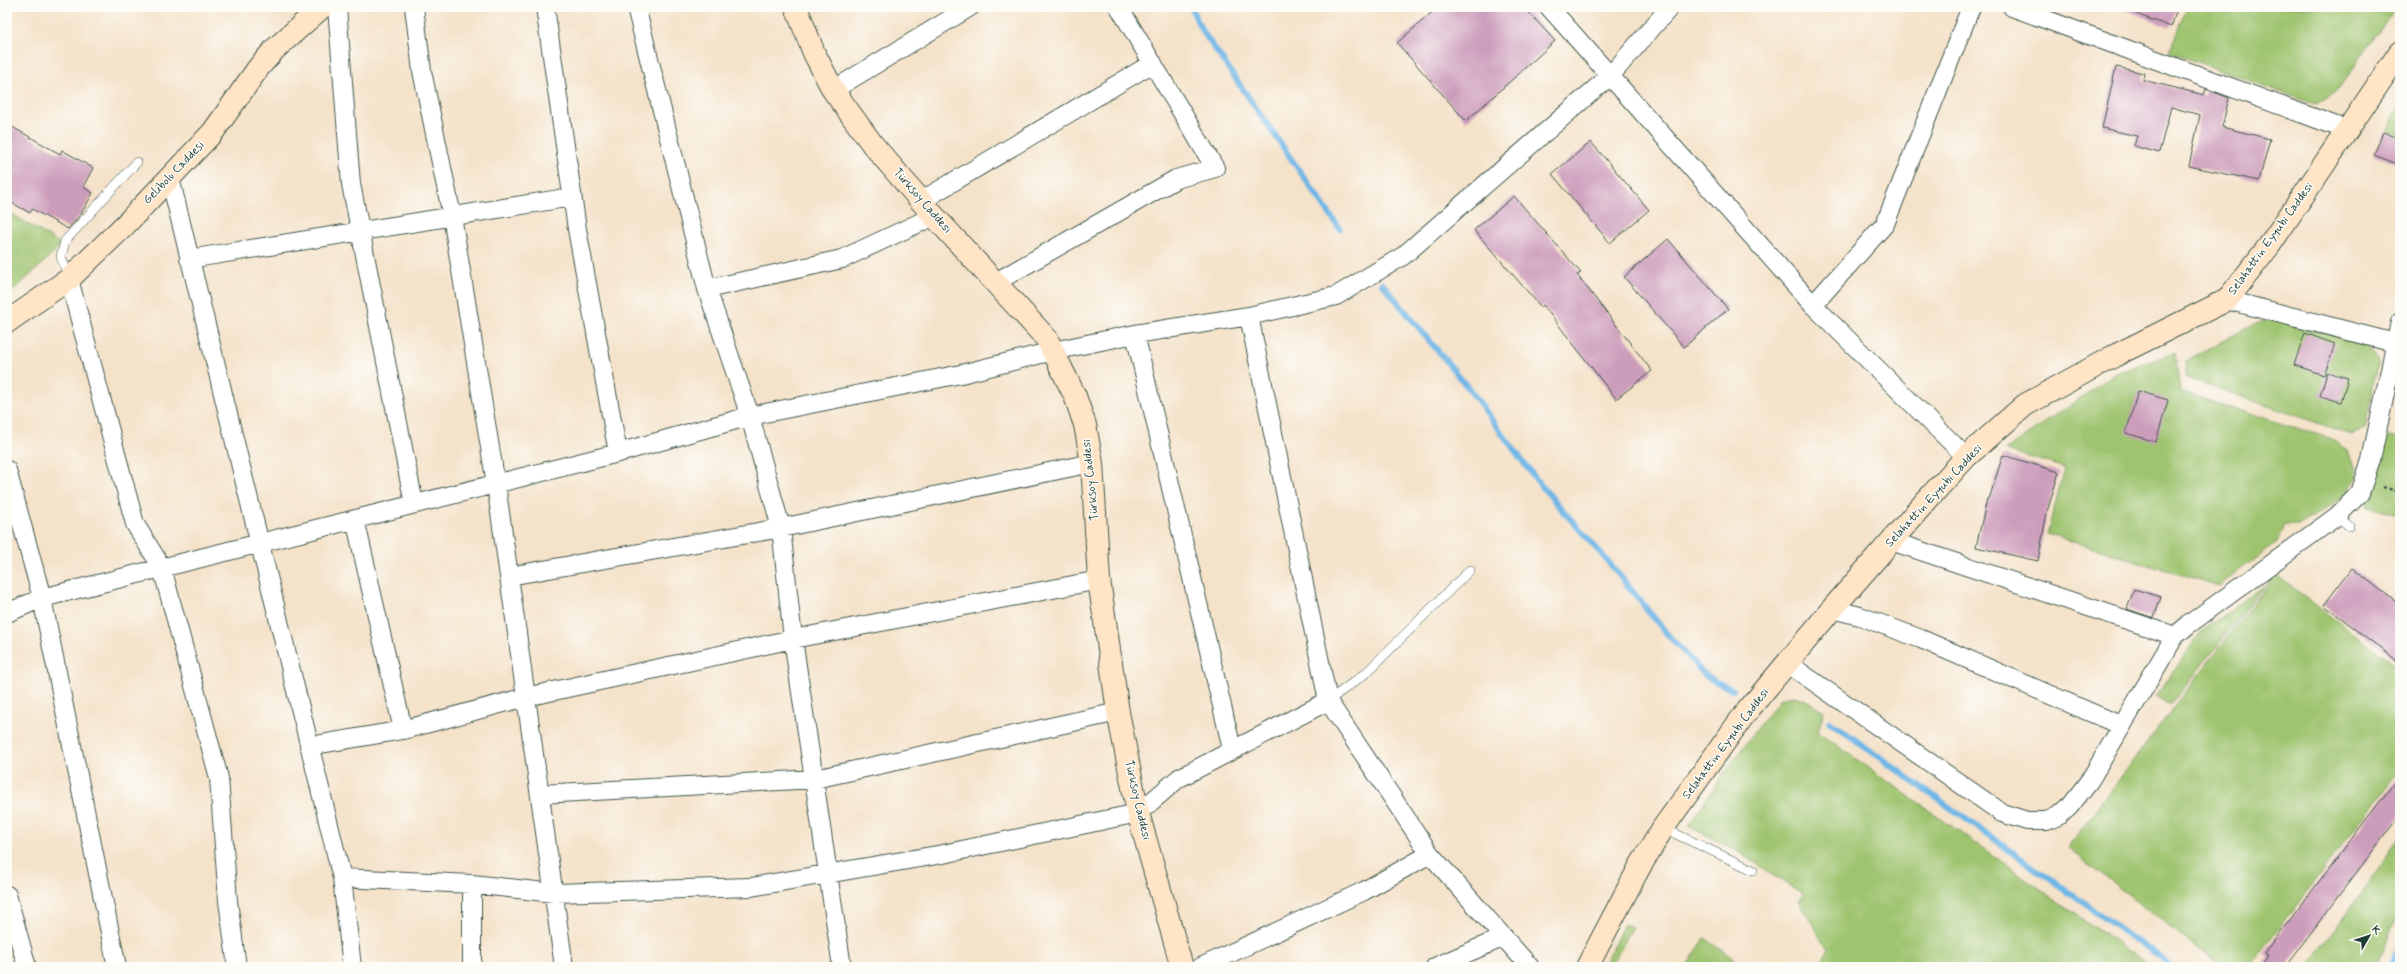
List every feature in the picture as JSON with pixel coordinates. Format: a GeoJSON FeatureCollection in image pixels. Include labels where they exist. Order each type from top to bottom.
{"type":"FeatureCollection","features":[{"type":"Feature","properties":{"kind":"street","name":"Gelibolu Caddesi"},"geometry":{"type":"LineString","coordinates":[[7,322],[69,279],[170,178],[213,132],[259,67],[275,49],[322,7]]}},
{"type":"Feature","properties":{"kind":"street"},"geometry":{"type":"LineString","coordinates":[[337,7],[352,184],[414,504]]}},
{"type":"Feature","properties":{"kind":"street"},"geometry":{"type":"LineString","coordinates":[[414,7],[422,70],[452,216],[496,484],[564,967]]}},
{"type":"Feature","properties":{"kind":"street"},"geometry":{"type":"LineString","coordinates":[[545,7],[572,197],[618,453]]}},
{"type":"Feature","properties":{"kind":"street"},"geometry":{"type":"LineString","coordinates":[[636,7],[707,289],[750,416],[781,528],[793,639],[830,873],[842,967]]}},
{"type":"Feature","properties":{"kind":"street","name":"Türksoy Caddesi"},"geometry":{"type":"LineString","coordinates":[[796,7],[814,53],[833,90],[873,145],[927,208],[1047,339],[1075,396],[1085,425],[1092,463],[1099,580],[1118,712],[1138,813],[1182,967]]}},
{"type":"Feature","properties":{"kind":"street"},"geometry":{"type":"LineString","coordinates":[[833,90],[970,7]]}},
{"type":"Feature","properties":{"kind":"street"},"geometry":{"type":"LineString","coordinates":[[996,282],[1176,179],[1215,168],[1119,7]]}},
{"type":"Feature","properties":{"kind":"street"},"geometry":{"type":"LineString","coordinates":[[1549,7],[1611,75],[1813,305],[1966,457]]}},
{"type":"Feature","properties":{"kind":"street"},"geometry":{"type":"LineString","coordinates":[[7,613],[42,598],[618,453],[750,416],[961,374],[1054,351],[1135,334],[1249,316],[1336,296],[1403,256],[1611,75],[1670,7]]}},
{"type":"Feature","properties":{"kind":"street"},"geometry":{"type":"LineString","coordinates":[[1813,305],[1885,224],[1971,7]]}},
{"type":"Feature","properties":{"kind":"street"},"geometry":{"type":"LineString","coordinates":[[2012,7],[2347,130]]}},
{"type":"Feature","properties":{"kind":"street","name":"Selahattin Eyyubi Caddesi"},"geometry":{"type":"LineString","coordinates":[[1587,967],[1639,868],[1663,828],[1744,715],[1891,541],[1966,457],[2025,405],[2114,356],[2227,300],[2269,246],[2400,52]]}},
{"type":"Feature","properties":{"kind":"street"},"geometry":{"type":"LineString","coordinates":[[707,289],[842,259],[927,208],[1153,63]]}},
{"type":"Feature","properties":{"kind":"street"},"geometry":{"type":"LineString","coordinates":[[170,178],[258,544],[342,878],[352,967]]}},
{"type":"Feature","properties":{"kind":"street"},"geometry":{"type":"LineString","coordinates":[[189,259],[572,197]]}},
{"type":"Feature","properties":{"kind":"street"},"geometry":{"type":"LineString","coordinates":[[69,279],[135,524],[162,568],[219,778],[228,901],[237,967]]}},
{"type":"Feature","properties":{"kind":"street"},"geometry":{"type":"LineString","coordinates":[[2227,300],[2395,343]]}},
{"type":"Feature","properties":{"kind":"street"},"geometry":{"type":"LineString","coordinates":[[1249,316],[1328,701],[1430,854],[1530,967]]}},
{"type":"Feature","properties":{"kind":"street"},"geometry":{"type":"LineString","coordinates":[[1787,663],[2002,813],[2027,821],[2047,821],[2060,815],[2090,780],[2175,636],[2188,625],[2343,521],[2360,493],[2368,475],[2400,322]]}},
{"type":"Feature","properties":{"kind":"street"},"geometry":{"type":"LineString","coordinates":[[1135,334],[1232,749]]}},
{"type":"Feature","properties":{"kind":"street"},"geometry":{"type":"LineString","coordinates":[[509,576],[781,528],[1092,463]]}},
{"type":"Feature","properties":{"kind":"street"},"geometry":{"type":"LineString","coordinates":[[7,470],[42,598],[116,967]]}},
{"type":"Feature","properties":{"kind":"street"},"geometry":{"type":"LineString","coordinates":[[355,519],[403,730]]}},
{"type":"Feature","properties":{"kind":"street"},"geometry":{"type":"LineString","coordinates":[[1891,541],[2175,636]]}},
{"type":"Feature","properties":{"kind":"street"},"geometry":{"type":"LineString","coordinates":[[309,746],[403,730],[526,697],[793,639],[1099,580]]}},
{"type":"Feature","properties":{"kind":"street"},"geometry":{"type":"LineString","coordinates":[[1832,609],[1860,616],[1921,639],[2122,726]]}},
{"type":"Feature","properties":{"kind":"street"},"geometry":{"type":"LineString","coordinates":[[342,878],[472,884],[554,893],[751,887],[943,854],[1138,813],[1179,778],[1232,749],[1328,701]]}},
{"type":"Feature","properties":{"kind":"street"},"geometry":{"type":"LineString","coordinates":[[540,794],[815,779],[1118,712]]}},
{"type":"Feature","properties":{"kind":"street"},"geometry":{"type":"LineString","coordinates":[[1201,967],[1364,891],[1430,854]]}},
{"type":"Feature","properties":{"kind":"street"},"geometry":{"type":"LineString","coordinates":[[472,884],[472,967]]}},
{"type":"Feature","properties":{"kind":"street"},"geometry":{"type":"LineString","coordinates":[[7,895],[27,967]]}},
{"type":"Feature","properties":{"kind":"street"},"geometry":{"type":"LineString","coordinates":[[1435,967],[1504,937]]}},
{"type":"Feature","properties":{"kind":"lane"},"geometry":{"type":"LineString","coordinates":[[69,279],[61,257],[65,241],[137,162]]}},
{"type":"Feature","properties":{"kind":"lane"},"geometry":{"type":"LineString","coordinates":[[1328,701],[1366,673],[1470,570]]}},
{"type":"Feature","properties":{"kind":"lane"},"geometry":{"type":"LineString","coordinates":[[1663,828],[1753,870]]}},
{"type":"Feature","properties":{"kind":"green space"},"geometry":{"type":"Polygon","coordinates":[[[2187,7],[2396,7],[2336,92],[2317,105],[2169,52],[2187,7]]]}},
{"type":"Feature","properties":{"kind":"green space"},"geometry":{"type":"Polygon","coordinates":[[[2400,105],[2400,136],[2387,131],[2400,105]]]}},
{"type":"Feature","properties":{"kind":"green space"},"geometry":{"type":"Polygon","coordinates":[[[7,211],[62,245],[7,297],[7,211]]]}},
{"type":"Feature","properties":{"kind":"green space"},"geometry":{"type":"Polygon","coordinates":[[[2273,318],[2362,343],[2378,360],[2365,429],[2352,435],[2187,378],[2185,361],[2258,322],[2273,318]]]}},
{"type":"Feature","properties":{"kind":"green space"},"geometry":{"type":"Polygon","coordinates":[[[2175,353],[2180,392],[2332,439],[2348,450],[2357,477],[2345,495],[2323,511],[2298,525],[2284,525],[2276,543],[2219,586],[2047,534],[2065,468],[2006,450],[2116,373],[2175,353]]]}},
{"type":"Feature","properties":{"kind":"green space"},"geometry":{"type":"Polygon","coordinates":[[[2384,435],[2400,438],[2400,515],[2367,507],[2384,435]]]}},
{"type":"Feature","properties":{"kind":"green space"},"geometry":{"type":"Polygon","coordinates":[[[2275,574],[2400,669],[2400,769],[2250,967],[2223,967],[2067,848],[2275,574]]]}},
{"type":"Feature","properties":{"kind":"green space"},"geometry":{"type":"Polygon","coordinates":[[[2264,585],[2171,705],[2156,696],[2202,631],[2264,585]]]}},
{"type":"Feature","properties":{"kind":"green space"},"geometry":{"type":"Polygon","coordinates":[[[1794,696],[1806,700],[1824,711],[1818,732],[2151,967],[1815,967],[1829,950],[1798,902],[1803,894],[1732,848],[1688,826],[1726,770],[1780,699],[1794,696]]]}},
{"type":"Feature","properties":{"kind":"green space"},"geometry":{"type":"Polygon","coordinates":[[[2400,837],[2400,913],[2392,927],[2377,967],[2306,967],[2337,928],[2400,837]]]}},
{"type":"Feature","properties":{"kind":"green space"},"geometry":{"type":"Polygon","coordinates":[[[1624,924],[1633,927],[1610,967],[1603,967],[1624,924]]]}},
{"type":"Feature","properties":{"kind":"green space"},"geometry":{"type":"Polygon","coordinates":[[[1705,938],[1745,967],[1686,967],[1705,938]]]}},
{"type":"Feature","properties":{"kind":"building"},"geometry":{"type":"Polygon","coordinates":[[[1438,7],[1524,7],[1555,41],[1466,121],[1397,43],[1438,7]]]}},
{"type":"Feature","properties":{"kind":"building"},"geometry":{"type":"Polygon","coordinates":[[[2123,7],[2178,7],[2171,27],[2123,9],[2123,7]]]}},
{"type":"Feature","properties":{"kind":"building"},"geometry":{"type":"Polygon","coordinates":[[[2116,67],[2144,73],[2143,80],[2204,95],[2206,89],[2229,98],[2222,127],[2270,139],[2259,181],[2189,166],[2200,115],[2171,107],[2159,153],[2134,146],[2137,136],[2102,128],[2116,67]]]}},
{"type":"Feature","properties":{"kind":"building"},"geometry":{"type":"Polygon","coordinates":[[[7,124],[60,154],[62,150],[93,168],[83,187],[93,193],[81,214],[68,229],[32,209],[30,213],[7,200],[7,124]]]}},
{"type":"Feature","properties":{"kind":"building"},"geometry":{"type":"Polygon","coordinates":[[[2383,132],[2400,139],[2400,165],[2374,155],[2383,132]]]}},
{"type":"Feature","properties":{"kind":"building"},"geometry":{"type":"Polygon","coordinates":[[[1591,142],[1649,210],[1610,243],[1552,174],[1591,142]]]}},
{"type":"Feature","properties":{"kind":"building"},"geometry":{"type":"Polygon","coordinates":[[[1514,196],[1581,273],[1577,275],[1652,371],[1616,399],[1543,305],[1541,307],[1474,230],[1514,196]]]}},
{"type":"Feature","properties":{"kind":"building"},"geometry":{"type":"Polygon","coordinates":[[[1668,239],[1728,309],[1684,347],[1624,277],[1668,239]]]}},
{"type":"Feature","properties":{"kind":"building"},"geometry":{"type":"Polygon","coordinates":[[[2305,333],[2335,344],[2324,375],[2294,365],[2305,333]]]}},
{"type":"Feature","properties":{"kind":"building"},"geometry":{"type":"Polygon","coordinates":[[[2327,372],[2348,378],[2341,402],[2320,396],[2327,372]]]}},
{"type":"Feature","properties":{"kind":"building"},"geometry":{"type":"Polygon","coordinates":[[[2138,391],[2168,400],[2156,442],[2126,433],[2138,391]]]}},
{"type":"Feature","properties":{"kind":"building"},"geometry":{"type":"Polygon","coordinates":[[[2003,455],[2059,472],[2047,512],[2038,561],[1976,547],[1987,499],[1989,499],[2003,455]]]}},
{"type":"Feature","properties":{"kind":"building"},"geometry":{"type":"Polygon","coordinates":[[[2352,568],[2400,605],[2400,663],[2324,605],[2352,568]]]}},
{"type":"Feature","properties":{"kind":"building"},"geometry":{"type":"Polygon","coordinates":[[[2134,589],[2161,597],[2154,618],[2127,609],[2134,589]]]}},
{"type":"Feature","properties":{"kind":"building"},"geometry":{"type":"Polygon","coordinates":[[[2400,775],[2400,815],[2285,967],[2261,967],[2268,957],[2264,954],[2400,775]]]}},
{"type":"Feature","properties":{"kind":"waterway"},"geometry":{"type":"LineString","coordinates":[[1191,7],[1201,29],[1340,229]]}},
{"type":"Feature","properties":{"kind":"waterway"},"geometry":{"type":"LineString","coordinates":[[1382,283],[1470,390],[1538,482],[1610,564],[1668,635],[1707,677],[1733,690]]}},
{"type":"Feature","properties":{"kind":"waterway"},"geometry":{"type":"LineString","coordinates":[[1829,721],[2173,967]]}},
{"type":"Feature","properties":{"kind":"waterway"},"geometry":{"type":"LineString","coordinates":[[2391,967],[2400,943]]}}]}
